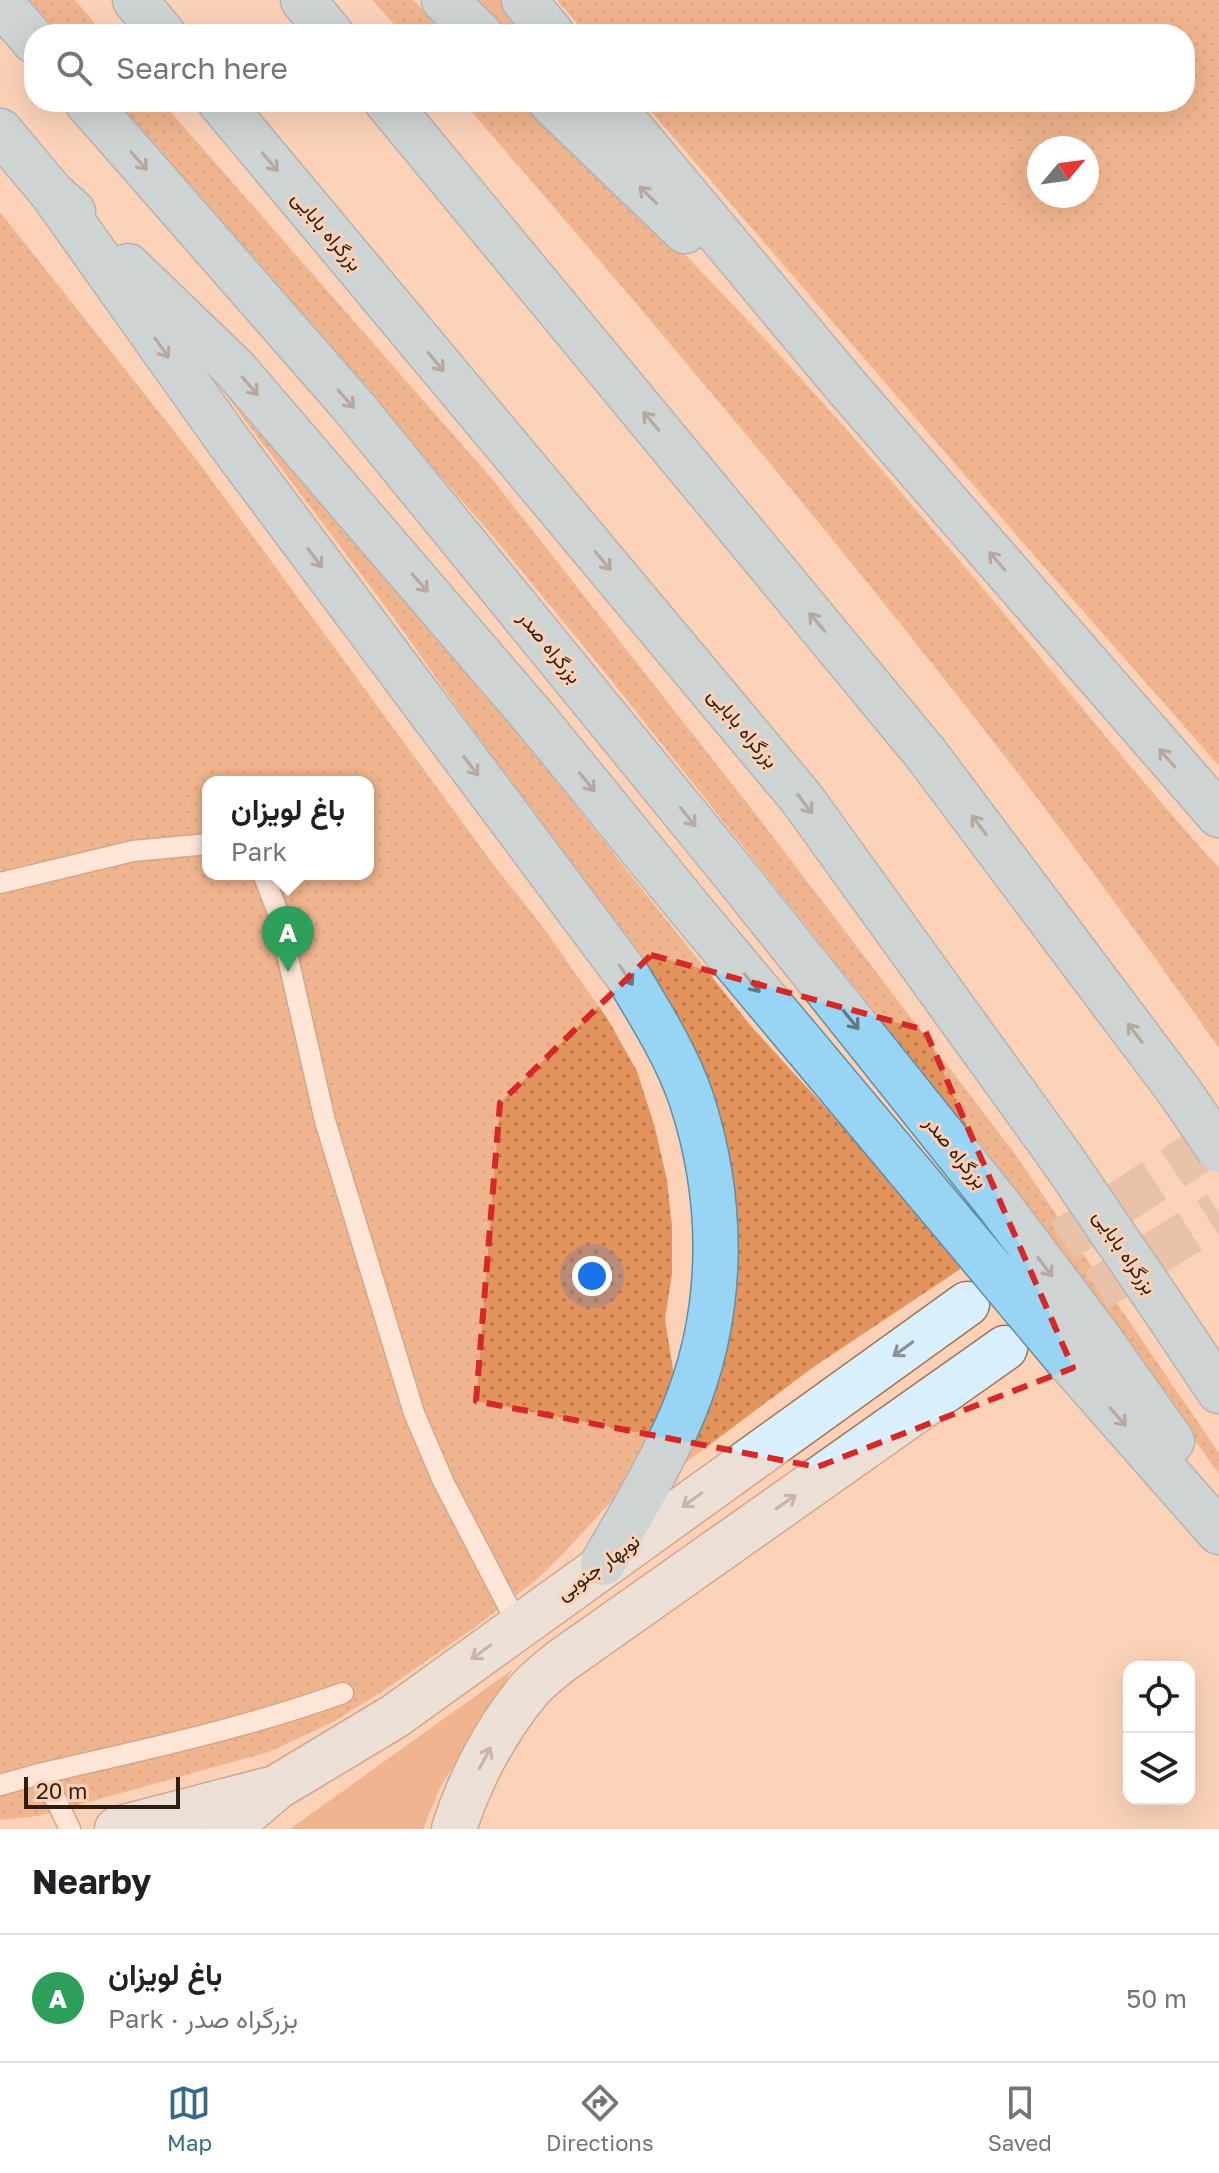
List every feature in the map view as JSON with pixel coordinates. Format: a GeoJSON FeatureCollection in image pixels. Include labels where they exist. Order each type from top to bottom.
{"type":"FeatureCollection","features":[{"type":"Feature","properties":{"kind":"highway"},"geometry":{"type":"LineString","coordinates":[[135,0],[155,24]]}},
{"type":"Feature","properties":{"kind":"highway"},"geometry":{"type":"LineString","coordinates":[[303,0],[323,24]]}},
{"type":"Feature","properties":{"kind":"highway"},"geometry":{"type":"LineString","coordinates":[[444,0],[469,24]]}},
{"type":"Feature","properties":{"kind":"highway"},"geometry":{"type":"LineString","coordinates":[[524,0],[544,24]]}},
{"type":"Feature","properties":{"kind":"highway"},"geometry":{"type":"LineString","coordinates":[[0,2],[24,30]]}},
{"type":"Feature","properties":{"kind":"highway","name":"بزرگراه صدر"},"geometry":{"type":"LineString","coordinates":[[96,112],[352,405],[736,876],[998,1204],[1083,1348]]}},
{"type":"Feature","properties":{"kind":"highway","name":"بزرگراه بابایی"},"geometry":{"type":"LineString","coordinates":[[228,112],[802,799],[1062,1159],[1219,1391]]}},
{"type":"Feature","properties":{"kind":"highway"},"geometry":{"type":"LineString","coordinates":[[395,112],[926,754],[1182,1095],[1219,1150]]}},
{"type":"Feature","properties":{"kind":"highway"},"geometry":{"type":"LineString","coordinates":[[561,112],[845,385]]}},
{"type":"Feature","properties":{"kind":"highway"},"geometry":{"type":"LineString","coordinates":[[617,112],[845,385],[1219,815]]}},
{"type":"Feature","properties":{"kind":"highway"},"geometry":{"type":"LineString","coordinates":[[0,131],[52,193],[229,442],[627,975],[662,1034],[690,1096],[706,1154],[716,1216],[716,1282],[706,1341],[683,1412],[603,1563]]}},
{"type":"Feature","properties":{"kind":"highway"},"geometry":{"type":"LineString","coordinates":[[52,193],[235,369],[537,721],[964,1236],[1083,1348],[1219,1507]]}},
{"type":"Feature","properties":{"kind":"highway"},"geometry":{"type":"LineString","coordinates":[[1083,1348],[1219,1532]]}},
{"type":"Feature","properties":{"kind":"main road","name":"نوبهار جنوبی"},"geometry":{"type":"LineString","coordinates":[[228,1829],[277,1787],[395,1716],[603,1563],[967,1304]]}},
{"type":"Feature","properties":{"kind":"main road"},"geometry":{"type":"LineString","coordinates":[[454,1829],[462,1802],[489,1750],[528,1690],[560,1662],[1005,1348]]}},
{"type":"Feature","properties":{"kind":"main road"},"geometry":{"type":"LineString","coordinates":[[117,1829],[277,1787]]}},
{"type":"Feature","properties":{"kind":"lane"},"geometry":{"type":"LineString","coordinates":[[0,883],[133,851],[202,845]]}},
{"type":"Feature","properties":{"kind":"lane"},"geometry":{"type":"LineString","coordinates":[[265,880],[277,910],[325,1121],[414,1413],[443,1481],[518,1625]]}},
{"type":"Feature","properties":{"kind":"lane"},"geometry":{"type":"LineString","coordinates":[[0,1785],[226,1729],[343,1693]]}},
{"type":"Feature","properties":{"kind":"lane"},"geometry":{"type":"LineString","coordinates":[[43,1773],[70,1829]]}},
{"type":"Feature","properties":{"kind":"highlighted area"},"geometry":{"type":"Polygon","coordinates":[[[651,955],[925,1030],[1073,1368],[817,1467],[476,1401],[500,1103],[651,955]]]}},
{"type":"Feature","properties":{"kind":"shaded area"},"geometry":{"type":"Polygon","coordinates":[[[25,0],[75,0],[95,24],[46,24],[25,0]]]}},
{"type":"Feature","properties":{"kind":"shaded area"},"geometry":{"type":"Polygon","coordinates":[[[372,0],[413,0],[438,24],[394,24],[372,0]]]}},
{"type":"Feature","properties":{"kind":"shaded area"},"geometry":{"type":"Polygon","coordinates":[[[466,0],[509,0],[530,24],[489,24],[466,0]]]}},
{"type":"Feature","properties":{"kind":"shaded area"},"geometry":{"type":"Polygon","coordinates":[[[557,0],[1219,0],[1219,766],[652,112],[1195,112],[1195,24],[577,24],[557,0]]]}},
{"type":"Feature","properties":{"kind":"shaded area"},"geometry":{"type":"Polygon","coordinates":[[[124,112],[171,112],[493,480],[758,817],[1015,1154],[1219,1453],[1219,1474],[997,1166],[496,540],[124,112]]]}},
{"type":"Feature","properties":{"kind":"shaded area"},"geometry":{"type":"Polygon","coordinates":[[[472,112],[535,112],[642,211],[753,326],[860,445],[1219,868],[1219,1048],[1063,832],[970,712],[829,535],[472,112]]]}},
{"type":"Feature","properties":{"kind":"shaded area"},"geometry":{"type":"Polygon","coordinates":[[[0,212],[197,460],[607,1018],[637,1071],[667,1180],[672,1226],[672,1274],[665,1319],[676,1388],[631,1475],[564,1553],[535,1581],[474,1628],[389,1687],[335,1721],[269,1752],[38,1816],[0,1820],[0,212]]]}},
{"type":"Feature","properties":{"kind":"shaded area"},"geometry":{"type":"Polygon","coordinates":[[[192,350],[482,688],[750,1025],[968,1264],[815,1366],[681,1466],[696,1437],[722,1363],[737,1247],[561,854],[391,614],[192,350]]]}},
{"type":"Feature","properties":{"kind":"shaded area"},"geometry":{"type":"Polygon","coordinates":[[[513,1669],[440,1788],[423,1829],[290,1829],[513,1669]]]}},
{"type":"Feature","properties":{"kind":"tunnel"},"geometry":{"type":"LineString","coordinates":[[1007,1277],[1219,1138]]}},
{"type":"Feature","properties":{"kind":"tunnel"},"geometry":{"type":"LineString","coordinates":[[1041,1325],[1219,1213]]}},
{"type":"Feature","properties":{"kind":"place","name":"باغ لویزان"},"geometry":{"type":"Point","coordinates":[288,972]}}]}
